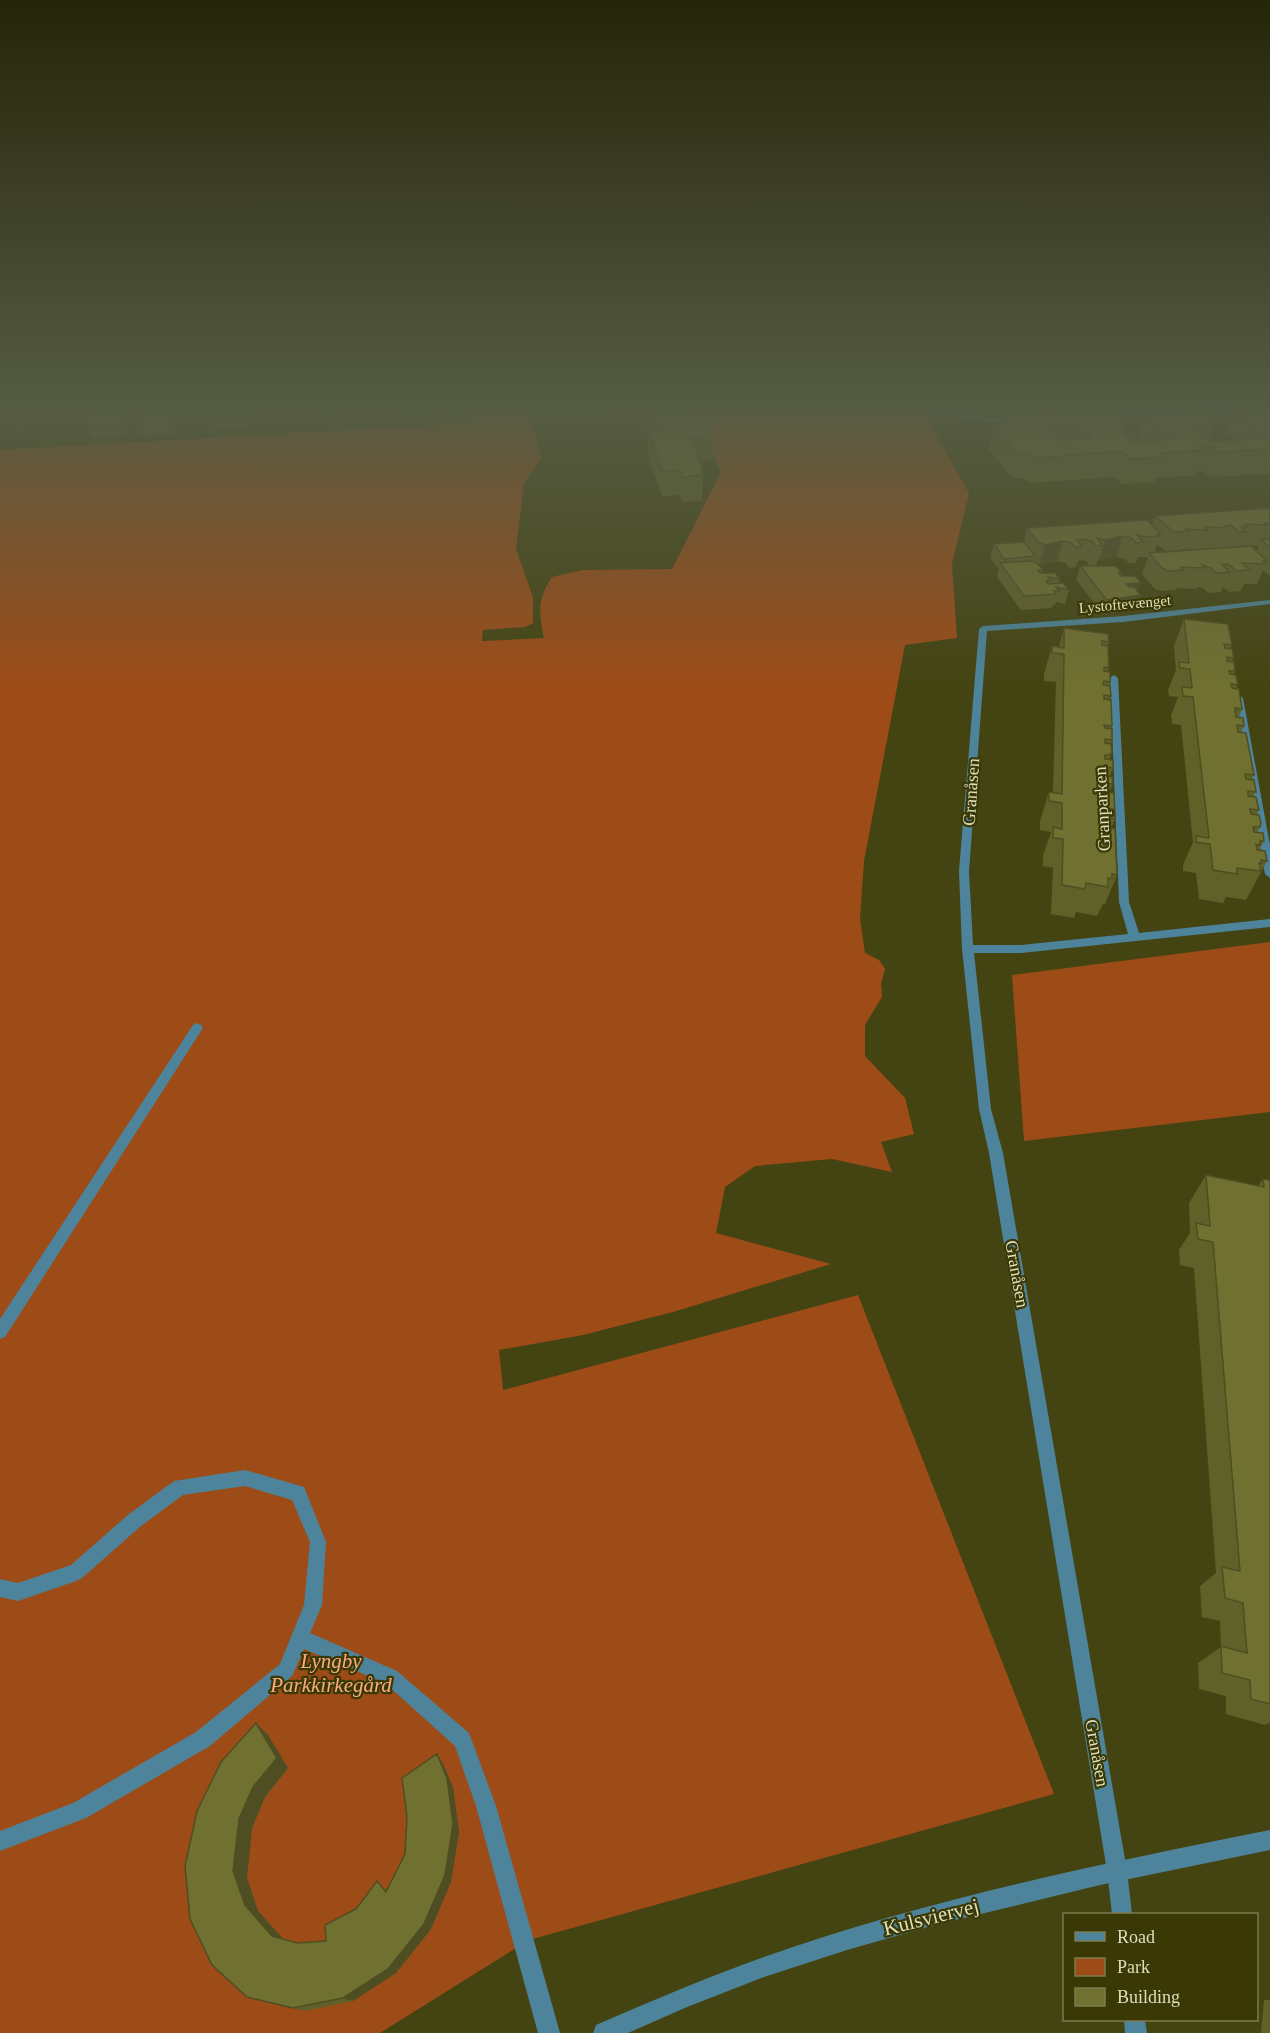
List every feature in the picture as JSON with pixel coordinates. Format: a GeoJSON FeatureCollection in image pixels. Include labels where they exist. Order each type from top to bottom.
{"type":"FeatureCollection","features":[{"type":"Feature","properties":{"kind":"street","name":"Lystoftevænget"},"geometry":{"type":"LineString","coordinates":[[983,629],[1123,619],[1270,602]]}},
{"type":"Feature","properties":{"kind":"street","name":"Granåsen"},"geometry":{"type":"LineString","coordinates":[[983,629],[964,871],[968,949],[985,1109],[996,1153],[1117,1870],[1122,1913]]}},
{"type":"Feature","properties":{"kind":"street","name":"Granparken"},"geometry":{"type":"LineString","coordinates":[[1114,678],[1124,902],[1135,937]]}},
{"type":"Feature","properties":{"kind":"street"},"geometry":{"type":"LineString","coordinates":[[1237,692],[1270,874]]}},
{"type":"Feature","properties":{"kind":"street"},"geometry":{"type":"LineString","coordinates":[[968,949],[1021,949],[1270,923]]}},
{"type":"Feature","properties":{"kind":"street"},"geometry":{"type":"LineString","coordinates":[[0,1332],[197,1028]]}},
{"type":"Feature","properties":{"kind":"street"},"geometry":{"type":"LineString","coordinates":[[0,1588],[18,1592],[76,1572],[135,1520],[180,1487],[244,1478],[298,1493],[318,1542],[313,1605],[286,1670],[203,1739],[79,1811],[0,1841]]}},
{"type":"Feature","properties":{"kind":"street"},"geometry":{"type":"LineString","coordinates":[[300,1638],[391,1677],[462,1740],[486,1806],[549,2033]]}},
{"type":"Feature","properties":{"kind":"street","name":"Kulsviervej"},"geometry":{"type":"LineString","coordinates":[[604,2033],[664,2004],[837,1941],[1117,1870],[1270,1840]]}},
{"type":"Feature","properties":{"kind":"green space","name":"Lyngby Parkkirkegård"},"geometry":{"type":"Polygon","coordinates":[[[0,500],[522,500],[516,549],[533,597],[533,623],[525,627],[483,630],[482,641],[544,638],[540,606],[552,577],[582,570],[672,569],[707,500],[967,500],[952,564],[957,638],[905,645],[864,861],[860,919],[865,953],[879,960],[885,969],[881,984],[882,997],[865,1025],[865,1056],[905,1098],[914,1134],[881,1142],[892,1172],[832,1159],[755,1166],[725,1187],[716,1233],[831,1264],[673,1312],[583,1335],[499,1350],[503,1390],[858,1295],[1054,1794],[529,1940],[380,2033],[0,2033],[0,500]]]}},
{"type":"Feature","properties":{"kind":"green space"},"geometry":{"type":"Polygon","coordinates":[[[1270,942],[1270,1112],[1024,1141],[1012,975],[1270,942]]]}},
{"type":"Feature","properties":{"kind":"building"},"geometry":{"type":"Polygon","coordinates":[[[1270,508],[1270,524],[1245,524],[1247,527],[1241,527],[1246,532],[1239,532],[1231,525],[1225,526],[1227,528],[1205,527],[1208,530],[1186,529],[1188,531],[1174,532],[1155,516],[1270,508]]]}},
{"type":"Feature","properties":{"kind":"building"},"geometry":{"type":"Polygon","coordinates":[[[1147,520],[1161,534],[1157,534],[1159,536],[1137,535],[1143,542],[1136,543],[1132,538],[1123,536],[1105,540],[1097,538],[1102,545],[1096,546],[1092,541],[1077,540],[1082,547],[1075,547],[1072,543],[1063,541],[1045,545],[1039,543],[1027,528],[1147,520]]]}},
{"type":"Feature","properties":{"kind":"building"},"geometry":{"type":"Polygon","coordinates":[[[1270,539],[1270,548],[1261,540],[1270,539]]]}},
{"type":"Feature","properties":{"kind":"building"},"geometry":{"type":"Polygon","coordinates":[[[1024,542],[1035,556],[1004,559],[994,544],[1024,542]]]}},
{"type":"Feature","properties":{"kind":"building"},"geometry":{"type":"Polygon","coordinates":[[[1251,546],[1267,561],[1263,561],[1266,564],[1242,563],[1250,570],[1237,571],[1228,564],[1222,564],[1229,572],[1216,573],[1211,568],[1202,565],[1204,568],[1181,567],[1183,570],[1168,571],[1162,568],[1149,553],[1251,546]]]}},
{"type":"Feature","properties":{"kind":"building"},"geometry":{"type":"Polygon","coordinates":[[[1031,561],[1037,563],[1043,570],[1038,570],[1040,573],[1055,573],[1060,579],[1048,577],[1051,580],[1046,581],[1048,584],[1063,583],[1069,590],[1056,587],[1059,591],[1054,591],[1056,594],[1024,596],[1000,563],[1031,561]]]}},
{"type":"Feature","properties":{"kind":"building"},"geometry":{"type":"Polygon","coordinates":[[[1080,566],[1116,566],[1122,573],[1118,573],[1121,576],[1135,576],[1141,583],[1126,584],[1134,587],[1141,595],[1107,600],[1080,566]]]}},
{"type":"Feature","properties":{"kind":"building"},"geometry":{"type":"Polygon","coordinates":[[[1184,619],[1228,624],[1232,645],[1224,644],[1225,648],[1232,649],[1234,658],[1227,657],[1227,661],[1234,662],[1235,671],[1229,671],[1230,674],[1236,675],[1238,685],[1231,684],[1232,688],[1239,689],[1242,709],[1235,708],[1236,717],[1243,718],[1244,726],[1237,725],[1238,732],[1246,733],[1254,775],[1245,774],[1246,779],[1254,780],[1256,792],[1248,791],[1248,796],[1256,797],[1259,810],[1250,809],[1251,814],[1259,815],[1260,827],[1253,827],[1254,832],[1263,833],[1264,841],[1260,841],[1260,845],[1256,844],[1257,850],[1265,851],[1267,861],[1261,860],[1262,863],[1259,863],[1261,871],[1237,868],[1237,874],[1213,870],[1210,844],[1196,842],[1196,836],[1209,838],[1193,697],[1183,696],[1182,687],[1192,688],[1190,669],[1180,668],[1179,662],[1189,663],[1184,619]]]}},
{"type":"Feature","properties":{"kind":"building"},"geometry":{"type":"Polygon","coordinates":[[[1064,628],[1108,634],[1109,642],[1102,641],[1102,645],[1108,646],[1109,668],[1104,667],[1104,671],[1110,672],[1110,682],[1104,681],[1103,685],[1110,686],[1111,696],[1104,695],[1104,699],[1111,700],[1112,726],[1104,725],[1105,728],[1112,729],[1112,740],[1105,739],[1105,743],[1111,744],[1112,752],[1105,755],[1105,759],[1113,760],[1113,768],[1106,767],[1106,776],[1112,777],[1113,784],[1106,783],[1106,792],[1114,793],[1115,819],[1107,818],[1108,827],[1115,829],[1117,875],[1112,874],[1112,879],[1108,878],[1108,887],[1086,883],[1085,889],[1062,885],[1063,839],[1053,838],[1053,827],[1062,829],[1062,803],[1049,801],[1049,792],[1062,794],[1064,654],[1052,653],[1052,646],[1064,648],[1064,628]]]}},
{"type":"Feature","properties":{"kind":"building"},"geometry":{"type":"Polygon","coordinates":[[[1206,1175],[1264,1187],[1263,1179],[1270,1180],[1270,1704],[1251,1699],[1250,1680],[1222,1673],[1221,1646],[1247,1653],[1243,1603],[1225,1598],[1222,1567],[1240,1571],[1213,1242],[1198,1239],[1196,1223],[1210,1226],[1206,1175]]]}},
{"type":"Feature","properties":{"kind":"building"},"geometry":{"type":"Polygon","coordinates":[[[256,1723],[277,1758],[253,1787],[239,1819],[233,1871],[245,1905],[272,1936],[297,1943],[326,1941],[325,1925],[356,1909],[377,1881],[386,1892],[405,1854],[407,1817],[402,1778],[437,1754],[447,1778],[453,1824],[445,1875],[424,1924],[388,1969],[343,1998],[293,2008],[247,1997],[212,1965],[190,1919],[185,1866],[197,1811],[221,1762],[256,1723]]]}}]}
